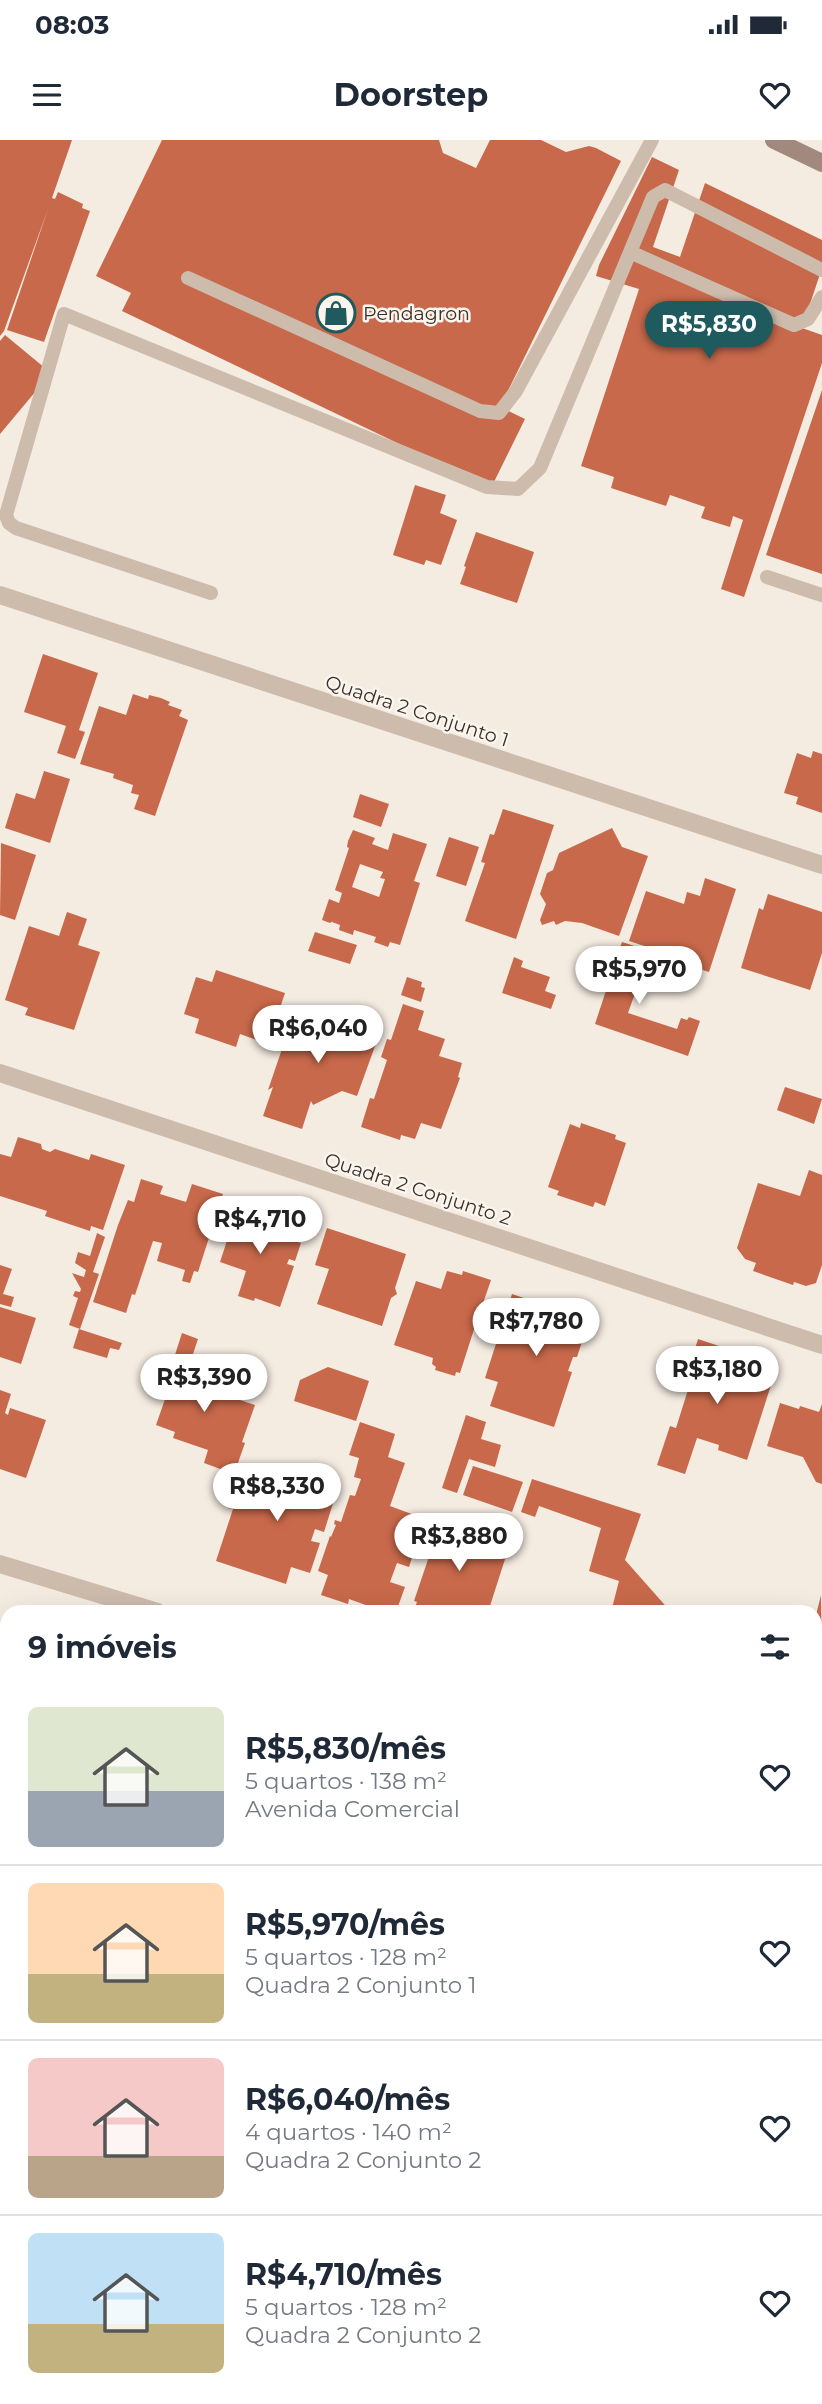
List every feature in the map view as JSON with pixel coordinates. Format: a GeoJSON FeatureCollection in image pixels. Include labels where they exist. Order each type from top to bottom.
{"type":"FeatureCollection","features":[{"type":"Feature","properties":{"kind":"street"},"geometry":{"type":"LineString","coordinates":[[774,140],[822,163]]}},
{"type":"Feature","properties":{"kind":"street","name":"Quadra 2 Conjunto 1"},"geometry":{"type":"LineString","coordinates":[[0,595],[822,866]]}},
{"type":"Feature","properties":{"kind":"street","name":"Quadra 2 Conjunto 2"},"geometry":{"type":"LineString","coordinates":[[0,1073],[822,1345]]}},
{"type":"Feature","properties":{"kind":"street"},"geometry":{"type":"LineString","coordinates":[[0,1564],[135,1605]]}},
{"type":"Feature","properties":{"kind":"lane"},"geometry":{"type":"LineString","coordinates":[[188,278],[480,411],[499,412],[516,391],[652,140]]}},
{"type":"Feature","properties":{"kind":"lane"},"geometry":{"type":"LineString","coordinates":[[211,593],[16,528],[9,523],[6,515],[64,314],[487,487],[518,489],[540,468],[653,197],[665,190],[822,270]]}},
{"type":"Feature","properties":{"kind":"lane"},"geometry":{"type":"LineString","coordinates":[[630,252],[794,325],[808,319],[822,297]]}},
{"type":"Feature","properties":{"kind":"lane"},"geometry":{"type":"LineString","coordinates":[[767,577],[822,595]]}},
{"type":"Feature","properties":{"kind":"building"},"geometry":{"type":"Polygon","coordinates":[[[0,140],[72,140],[52,198],[55,199],[58,192],[83,204],[82,208],[90,211],[44,342],[7,330],[48,209],[0,336],[0,140]]]}},
{"type":"Feature","properties":{"kind":"building","name":"Pendagron"},"geometry":{"type":"Polygon","coordinates":[[[162,140],[439,140],[443,153],[476,168],[490,140],[541,140],[566,152],[589,146],[621,161],[500,407],[525,419],[491,488],[122,311],[131,293],[96,276],[162,140]]]}},
{"type":"Feature","properties":{"kind":"building"},"geometry":{"type":"Polygon","coordinates":[[[652,157],[679,170],[653,247],[680,257],[705,183],[822,240],[822,268],[802,328],[822,335],[822,363],[744,597],[721,589],[743,520],[733,516],[730,527],[701,518],[705,507],[670,495],[666,506],[611,488],[614,477],[581,466],[639,289],[596,276],[652,157]]]}},
{"type":"Feature","properties":{"kind":"building"},"geometry":{"type":"Polygon","coordinates":[[[5,335],[51,373],[0,434],[0,341],[5,335]]]}},
{"type":"Feature","properties":{"kind":"building"},"geometry":{"type":"Polygon","coordinates":[[[822,390],[822,574],[766,555],[822,390]]]}},
{"type":"Feature","properties":{"kind":"building"},"geometry":{"type":"Polygon","coordinates":[[[415,485],[446,495],[440,513],[457,520],[441,565],[426,560],[424,565],[393,555],[415,485]]]}},
{"type":"Feature","properties":{"kind":"building"},"geometry":{"type":"Polygon","coordinates":[[[476,532],[534,552],[517,603],[460,584],[476,532]]]}},
{"type":"Feature","properties":{"kind":"building"},"geometry":{"type":"Polygon","coordinates":[[[43,654],[98,673],[79,730],[85,732],[75,759],[57,753],[66,726],[24,712],[43,654]]]}},
{"type":"Feature","properties":{"kind":"building"},"geometry":{"type":"Polygon","coordinates":[[[133,694],[148,699],[149,695],[170,702],[168,705],[182,710],[179,716],[188,720],[155,816],[134,809],[139,795],[131,793],[133,785],[113,778],[114,774],[80,764],[99,706],[126,715],[133,694]]]}},
{"type":"Feature","properties":{"kind":"building"},"geometry":{"type":"Polygon","coordinates":[[[813,751],[822,754],[822,813],[796,804],[798,797],[784,793],[797,753],[811,758],[813,751]]]}},
{"type":"Feature","properties":{"kind":"building"},"geometry":{"type":"Polygon","coordinates":[[[44,771],[70,779],[50,843],[5,828],[16,793],[35,799],[44,771]]]}},
{"type":"Feature","properties":{"kind":"building"},"geometry":{"type":"Polygon","coordinates":[[[360,794],[389,804],[381,827],[353,817],[360,794]]]}},
{"type":"Feature","properties":{"kind":"building"},"geometry":{"type":"Polygon","coordinates":[[[503,809],[554,825],[516,939],[465,921],[485,863],[481,862],[490,834],[494,835],[503,809]]]}},
{"type":"Feature","properties":{"kind":"building"},"geometry":{"type":"Polygon","coordinates":[[[612,828],[622,847],[648,856],[619,936],[582,923],[565,921],[556,925],[554,921],[542,925],[540,920],[546,904],[540,894],[547,873],[553,870],[559,853],[612,828]]]}},
{"type":"Feature","properties":{"kind":"building"},"geometry":{"type":"Polygon","coordinates":[[[353,830],[375,838],[372,844],[388,850],[393,833],[427,844],[414,881],[420,883],[400,945],[390,942],[388,947],[374,942],[376,937],[354,930],[353,935],[339,930],[340,925],[333,921],[330,923],[322,920],[329,899],[339,903],[342,893],[335,890],[349,848],[348,841],[353,830]],[[360,864],[352,887],[379,897],[385,879],[380,878],[383,872],[360,864]]]}},
{"type":"Feature","properties":{"kind":"building"},"geometry":{"type":"Polygon","coordinates":[[[449,837],[479,847],[466,886],[436,876],[449,837]]]}},
{"type":"Feature","properties":{"kind":"building"},"geometry":{"type":"Polygon","coordinates":[[[1,843],[36,855],[15,920],[0,915],[1,843]]]}},
{"type":"Feature","properties":{"kind":"building"},"geometry":{"type":"Polygon","coordinates":[[[705,878],[736,889],[709,972],[665,958],[666,953],[629,941],[646,891],[684,904],[687,892],[700,896],[705,878]]]}},
{"type":"Feature","properties":{"kind":"building"},"geometry":{"type":"Polygon","coordinates":[[[768,894],[822,912],[822,953],[810,990],[741,968],[759,908],[763,910],[768,894]]]}},
{"type":"Feature","properties":{"kind":"building"},"geometry":{"type":"Polygon","coordinates":[[[67,912],[87,919],[78,945],[100,952],[74,1030],[25,1015],[28,1008],[5,1000],[29,926],[59,936],[67,912]]]}},
{"type":"Feature","properties":{"kind":"building"},"geometry":{"type":"Polygon","coordinates":[[[315,932],[357,945],[350,964],[308,951],[315,932]]]}},
{"type":"Feature","properties":{"kind":"building"},"geometry":{"type":"Polygon","coordinates":[[[622,942],[650,951],[628,1013],[677,1029],[681,1018],[687,1020],[689,1017],[700,1021],[688,1056],[595,1024],[622,942]]]}},
{"type":"Feature","properties":{"kind":"building"},"geometry":{"type":"Polygon","coordinates":[[[514,957],[523,961],[521,967],[550,977],[545,991],[556,995],[551,1009],[502,993],[514,957]]]}},
{"type":"Feature","properties":{"kind":"building"},"geometry":{"type":"Polygon","coordinates":[[[216,970],[285,993],[268,1044],[240,1034],[236,1047],[195,1033],[199,1019],[184,1014],[196,977],[212,982],[216,970]]]}},
{"type":"Feature","properties":{"kind":"building"},"geometry":{"type":"Polygon","coordinates":[[[407,977],[422,982],[421,987],[425,988],[421,1002],[401,995],[407,977]]]}},
{"type":"Feature","properties":{"kind":"building"},"geometry":{"type":"Polygon","coordinates":[[[403,1004],[424,1011],[418,1030],[445,1039],[439,1056],[462,1063],[458,1077],[460,1078],[441,1129],[421,1123],[415,1139],[401,1135],[400,1140],[361,1127],[370,1098],[374,1099],[387,1060],[381,1057],[387,1039],[391,1040],[403,1004]]]}},
{"type":"Feature","properties":{"kind":"building"},"geometry":{"type":"Polygon","coordinates":[[[296,1008],[338,1022],[339,1019],[376,1030],[374,1034],[379,1035],[357,1096],[342,1091],[313,1105],[311,1101],[302,1129],[263,1116],[273,1087],[268,1090],[296,1008]]]}},
{"type":"Feature","properties":{"kind":"building"},"geometry":{"type":"Polygon","coordinates":[[[785,1087],[822,1099],[814,1124],[777,1110],[785,1087]]]}},
{"type":"Feature","properties":{"kind":"building"},"geometry":{"type":"Polygon","coordinates":[[[581,1123],[616,1135],[615,1139],[626,1143],[605,1206],[595,1202],[593,1207],[557,1195],[559,1191],[548,1187],[570,1124],[580,1128],[581,1123]]]}},
{"type":"Feature","properties":{"kind":"building"},"geometry":{"type":"Polygon","coordinates":[[[18,1137],[41,1144],[42,1149],[50,1152],[55,1149],[89,1160],[91,1154],[125,1165],[103,1230],[91,1226],[90,1231],[45,1216],[47,1211],[0,1196],[0,1154],[11,1157],[18,1137]]]}},
{"type":"Feature","properties":{"kind":"building"},"geometry":{"type":"Polygon","coordinates":[[[809,1170],[822,1175],[822,1265],[816,1283],[806,1286],[794,1282],[793,1285],[753,1271],[756,1263],[745,1259],[737,1248],[758,1183],[800,1196],[809,1170]]]}},
{"type":"Feature","properties":{"kind":"building"},"geometry":{"type":"Polygon","coordinates":[[[141,1179],[163,1186],[160,1194],[186,1202],[192,1184],[223,1194],[198,1272],[194,1271],[190,1283],[182,1281],[185,1270],[157,1261],[162,1243],[153,1241],[135,1295],[132,1294],[126,1313],[93,1302],[118,1225],[128,1200],[134,1202],[141,1179]]]}},
{"type":"Feature","properties":{"kind":"building"},"geometry":{"type":"Polygon","coordinates":[[[238,1207],[283,1222],[279,1233],[287,1236],[287,1239],[301,1243],[295,1261],[289,1259],[287,1264],[294,1266],[280,1307],[255,1298],[254,1301],[238,1296],[246,1271],[220,1262],[238,1207]]]}},
{"type":"Feature","properties":{"kind":"building"},"geometry":{"type":"Polygon","coordinates":[[[327,1228],[406,1254],[395,1288],[397,1294],[391,1298],[382,1326],[317,1304],[329,1269],[315,1265],[327,1228]]]}},
{"type":"Feature","properties":{"kind":"building"},"geometry":{"type":"Polygon","coordinates":[[[97,1233],[105,1237],[93,1272],[99,1274],[80,1329],[69,1325],[78,1298],[73,1296],[75,1291],[80,1292],[81,1289],[72,1273],[84,1277],[86,1270],[75,1263],[78,1252],[90,1256],[97,1233]]]}},
{"type":"Feature","properties":{"kind":"building"},"geometry":{"type":"Polygon","coordinates":[[[0,1265],[12,1269],[3,1294],[14,1297],[11,1307],[0,1304],[0,1265]]]}},
{"type":"Feature","properties":{"kind":"building"},"geometry":{"type":"Polygon","coordinates":[[[447,1271],[462,1275],[463,1271],[491,1280],[480,1312],[477,1311],[477,1320],[460,1373],[456,1372],[455,1376],[435,1370],[433,1358],[394,1345],[416,1281],[441,1289],[447,1271]]]}},
{"type":"Feature","properties":{"kind":"building"},"geometry":{"type":"Polygon","coordinates":[[[512,1294],[548,1306],[549,1301],[591,1314],[577,1357],[573,1357],[568,1371],[572,1372],[554,1427],[490,1406],[498,1382],[485,1378],[512,1294]]]}},
{"type":"Feature","properties":{"kind":"building"},"geometry":{"type":"Polygon","coordinates":[[[0,1307],[36,1318],[21,1364],[0,1357],[0,1307]]]}},
{"type":"Feature","properties":{"kind":"building"},"geometry":{"type":"Polygon","coordinates":[[[79,1329],[122,1343],[119,1350],[110,1348],[107,1358],[73,1348],[79,1329]]]}},
{"type":"Feature","properties":{"kind":"building"},"geometry":{"type":"Polygon","coordinates":[[[182,1333],[198,1339],[189,1366],[196,1369],[191,1384],[255,1405],[234,1474],[204,1463],[208,1450],[173,1438],[175,1432],[156,1425],[178,1362],[173,1361],[182,1333]]]}},
{"type":"Feature","properties":{"kind":"building"},"geometry":{"type":"Polygon","coordinates":[[[698,1339],[761,1360],[754,1380],[771,1385],[747,1460],[718,1450],[719,1445],[697,1438],[685,1474],[657,1465],[670,1426],[676,1428],[692,1377],[687,1375],[698,1339]]]}},
{"type":"Feature","properties":{"kind":"building"},"geometry":{"type":"Polygon","coordinates":[[[328,1367],[369,1381],[356,1421],[294,1401],[300,1380],[328,1367]]]}},
{"type":"Feature","properties":{"kind":"building"},"geometry":{"type":"Polygon","coordinates":[[[0,1390],[11,1394],[5,1413],[8,1415],[10,1408],[46,1420],[26,1478],[0,1469],[0,1390]]]}},
{"type":"Feature","properties":{"kind":"building"},"geometry":{"type":"Polygon","coordinates":[[[780,1403],[819,1412],[822,1404],[822,1484],[816,1482],[803,1457],[767,1446],[780,1403]]]}},
{"type":"Feature","properties":{"kind":"building"},"geometry":{"type":"Polygon","coordinates":[[[466,1415],[486,1422],[481,1439],[501,1445],[495,1467],[469,1459],[457,1493],[442,1488],[466,1415]]]}},
{"type":"Feature","properties":{"kind":"building"},"geometry":{"type":"Polygon","coordinates":[[[360,1422],[395,1434],[388,1457],[405,1463],[390,1506],[417,1516],[409,1539],[417,1542],[409,1567],[397,1563],[390,1582],[405,1587],[399,1605],[366,1605],[349,1599],[348,1604],[321,1595],[328,1575],[318,1571],[336,1525],[335,1520],[341,1522],[350,1495],[355,1496],[361,1479],[354,1477],[359,1458],[349,1455],[360,1422]]]}},
{"type":"Feature","properties":{"kind":"building"},"geometry":{"type":"Polygon","coordinates":[[[473,1466],[523,1482],[512,1512],[463,1495],[473,1466]]]}},
{"type":"Feature","properties":{"kind":"building"},"geometry":{"type":"Polygon","coordinates":[[[297,1467],[340,1481],[324,1532],[315,1529],[311,1541],[320,1543],[310,1573],[291,1567],[286,1584],[216,1561],[233,1509],[228,1508],[241,1468],[290,1485],[297,1467]]]}},
{"type":"Feature","properties":{"kind":"building"},"geometry":{"type":"Polygon","coordinates":[[[532,1479],[641,1514],[625,1560],[665,1605],[613,1605],[619,1581],[589,1571],[601,1528],[539,1506],[535,1517],[521,1512],[532,1479]]]}},
{"type":"Feature","properties":{"kind":"building"},"geometry":{"type":"Polygon","coordinates":[[[443,1515],[469,1524],[464,1539],[507,1553],[490,1605],[416,1605],[417,1602],[414,1601],[443,1515]]]}},
{"type":"Feature","properties":{"kind":"place","name":"Pendagron"},"geometry":{"type":"Point","coordinates":[336,313]}}]}
